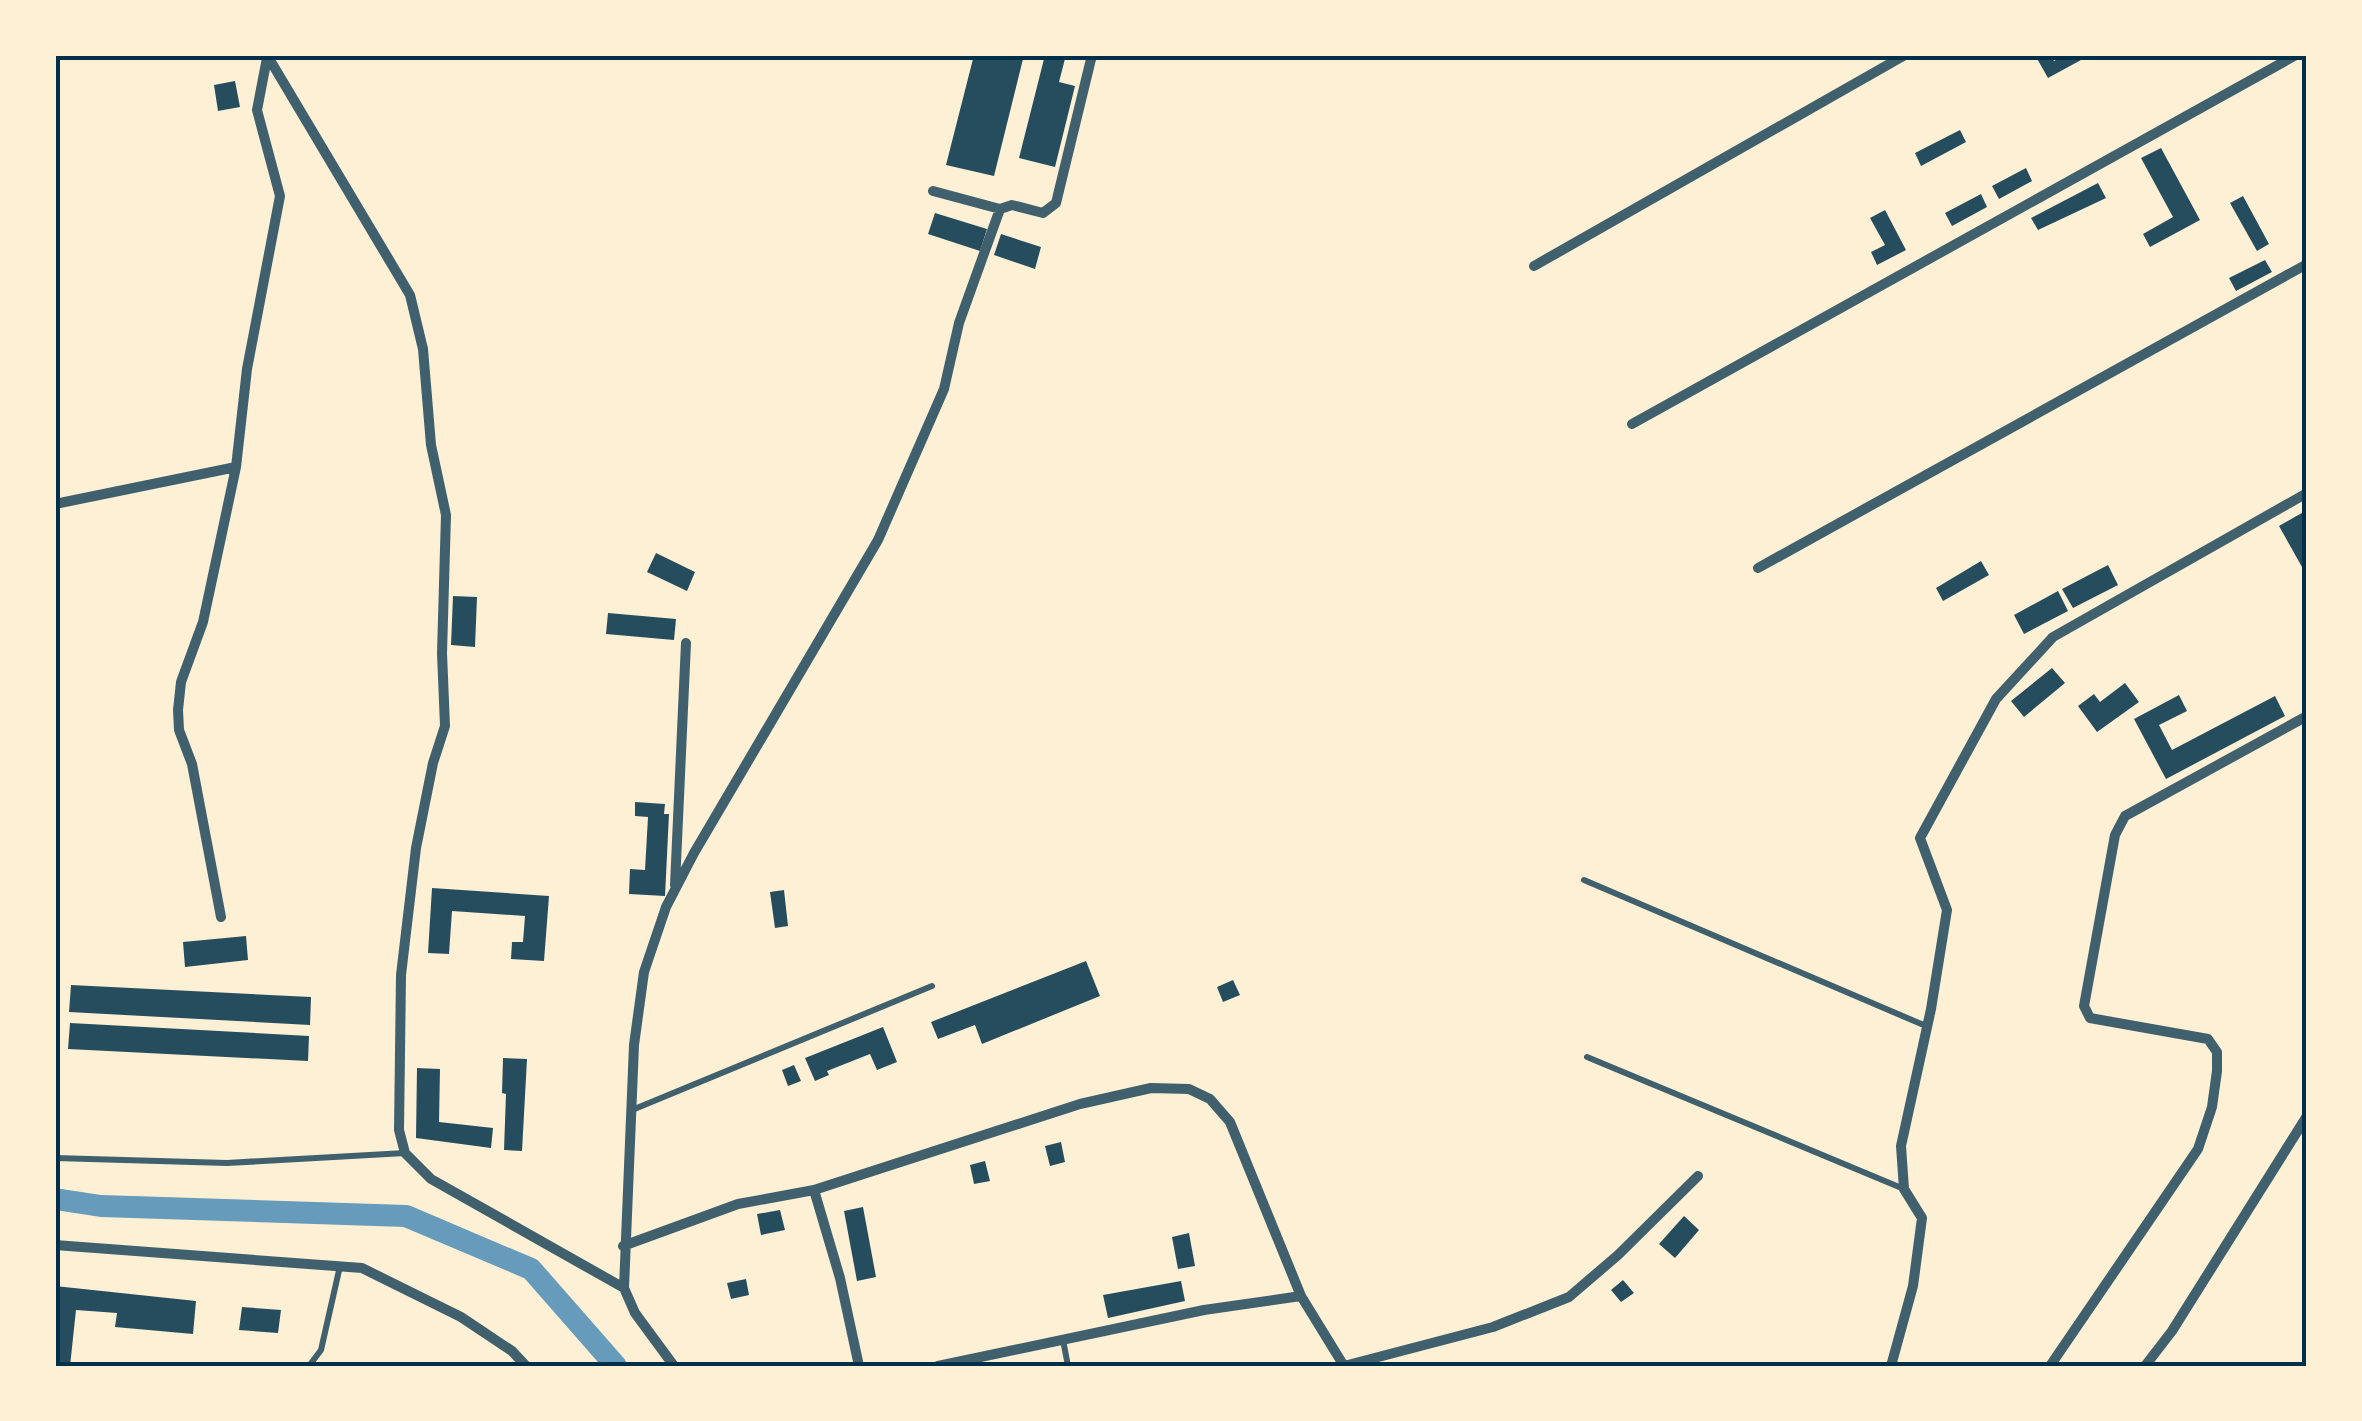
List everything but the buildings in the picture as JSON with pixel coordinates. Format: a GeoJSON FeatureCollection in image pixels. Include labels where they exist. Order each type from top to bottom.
{"type":"FeatureCollection","features":[{"type":"Feature","properties":{"kind":"street"},"geometry":{"type":"LineString","coordinates":[[932,191],[1000,209],[1012,204],[1043,213],[1056,204],[1092,55]]}},
{"type":"Feature","properties":{"kind":"street"},"geometry":{"type":"LineString","coordinates":[[1534,266],[1905,55]]}},
{"type":"Feature","properties":{"kind":"street"},"geometry":{"type":"LineString","coordinates":[[1632,424],[2296,55]]}},
{"type":"Feature","properties":{"kind":"street"},"geometry":{"type":"LineString","coordinates":[[221,917],[192,764],[179,730],[178,710],[182,682],[203,622],[236,467],[246,369],[280,196],[257,110],[267,56]]}},
{"type":"Feature","properties":{"kind":"street"},"geometry":{"type":"LineString","coordinates":[[267,56],[410,294],[422,349],[431,445],[446,515],[442,653],[445,726],[416,848],[401,974],[399,1130],[404,1153],[431,1179],[624,1288]]}},
{"type":"Feature","properties":{"kind":"street"},"geometry":{"type":"LineString","coordinates":[[674,1366],[636,1313],[624,1288],[634,1045],[644,972],[674,891],[878,540],[944,389],[959,323],[1000,209]]}},
{"type":"Feature","properties":{"kind":"street"},"geometry":{"type":"LineString","coordinates":[[1758,568],[2307,264]]}},
{"type":"Feature","properties":{"kind":"street"},"geometry":{"type":"LineString","coordinates":[[55,504],[236,467]]}},
{"type":"Feature","properties":{"kind":"street"},"geometry":{"type":"LineString","coordinates":[[1891,1366],[1913,1286],[1922,1218],[1904,1188],[1901,1146],[1947,910],[1920,838],[1996,699],[2054,637],[2307,493]]}},
{"type":"Feature","properties":{"kind":"street"},"geometry":{"type":"LineString","coordinates":[[674,891],[686,642]]}},
{"type":"Feature","properties":{"kind":"street"},"geometry":{"type":"LineString","coordinates":[[2050,1366],[2198,1148],[2212,1106],[2217,1071],[2217,1052],[2208,1038],[2090,1018],[2084,1006],[2114,834],[2125,816],[2307,716]]}},
{"type":"Feature","properties":{"kind":"street"},"geometry":{"type":"LineString","coordinates":[[624,1246],[738,1204],[814,1190],[1080,1104],[1151,1088],[1189,1089],[1210,1099],[1230,1122],[1301,1296],[1344,1366],[1493,1327],[1569,1297],[1698,1176]]}},
{"type":"Feature","properties":{"kind":"street"},"geometry":{"type":"LineString","coordinates":[[2145,1366],[2172,1330],[2307,1116]]}},
{"type":"Feature","properties":{"kind":"street"},"geometry":{"type":"LineString","coordinates":[[814,1190],[840,1278],[858,1366]]}},
{"type":"Feature","properties":{"kind":"street"},"geometry":{"type":"LineString","coordinates":[[55,1244],[362,1268],[460,1317],[512,1351],[526,1366]]}},
{"type":"Feature","properties":{"kind":"street"},"geometry":{"type":"LineString","coordinates":[[938,1366],[1204,1310],[1301,1296]]}},
{"type":"Feature","properties":{"kind":"lane"},"geometry":{"type":"LineString","coordinates":[[1584,880],[1927,1026]]}},
{"type":"Feature","properties":{"kind":"lane"},"geometry":{"type":"LineString","coordinates":[[631,1110],[932,986]]}},
{"type":"Feature","properties":{"kind":"lane"},"geometry":{"type":"LineString","coordinates":[[1587,1057],[1904,1188]]}},
{"type":"Feature","properties":{"kind":"lane"},"geometry":{"type":"LineString","coordinates":[[55,1158],[227,1163],[404,1153]]}},
{"type":"Feature","properties":{"kind":"lane"},"geometry":{"type":"LineString","coordinates":[[309,1366],[321,1350],[340,1266]]}},
{"type":"Feature","properties":{"kind":"lane"},"geometry":{"type":"LineString","coordinates":[[1063,1339],[1068,1366]]}},
{"type":"Feature","properties":{"kind":"waterway"},"geometry":{"type":"LineString","coordinates":[[55,1199],[101,1206],[406,1216],[531,1269],[616,1366]]}}]}
